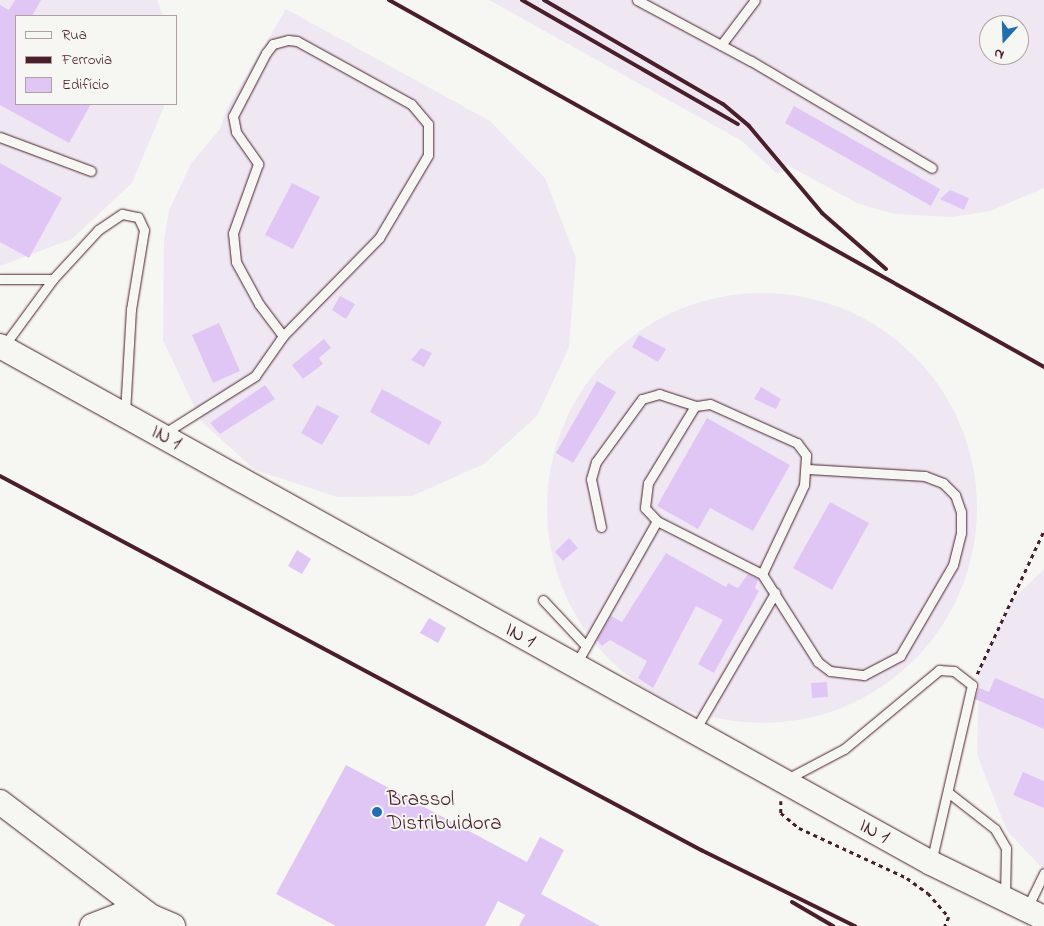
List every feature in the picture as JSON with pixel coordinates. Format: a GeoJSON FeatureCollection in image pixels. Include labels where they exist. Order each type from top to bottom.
{"type":"FeatureCollection","features":[{"type":"Feature","properties":{"kind":"street","name":"IN 1"},"geometry":{"type":"LineString","coordinates":[[2,346],[161,436],[580,656],[693,732],[931,864],[1004,901],[1035,914]]}},
{"type":"Feature","properties":{"kind":"street"},"geometry":{"type":"LineString","coordinates":[[0,802],[150,916],[173,926]]}},
{"type":"Feature","properties":{"kind":"street"},"geometry":{"type":"LineString","coordinates":[[92,926],[120,915],[150,916]]}},
{"type":"Feature","properties":{"kind":"lane"},"geometry":{"type":"LineString","coordinates":[[637,0],[721,45],[932,168]]}},
{"type":"Feature","properties":{"kind":"lane"},"geometry":{"type":"LineString","coordinates":[[721,45],[755,0]]}},
{"type":"Feature","properties":{"kind":"lane"},"geometry":{"type":"LineString","coordinates":[[161,436],[255,376],[283,336],[379,238],[428,156],[431,136],[422,113],[411,104],[297,41],[288,40],[273,44],[266,53],[234,116],[236,132],[258,164],[233,233],[236,262],[258,304],[283,336]]}},
{"type":"Feature","properties":{"kind":"lane"},"geometry":{"type":"LineString","coordinates":[[0,137],[91,171]]}},
{"type":"Feature","properties":{"kind":"lane"},"geometry":{"type":"LineString","coordinates":[[2,346],[53,279],[110,220],[132,214],[143,223],[131,309],[125,415]]}},
{"type":"Feature","properties":{"kind":"lane"},"geometry":{"type":"LineString","coordinates":[[0,279],[53,279]]}},
{"type":"Feature","properties":{"kind":"lane"},"geometry":{"type":"LineString","coordinates":[[601,527],[591,479],[596,462],[642,399],[659,394],[695,406],[710,404],[796,443],[806,455],[808,469],[762,574]]}},
{"type":"Feature","properties":{"kind":"lane"},"geometry":{"type":"LineString","coordinates":[[695,406],[644,495],[646,508],[656,521],[762,574],[776,593],[818,662],[846,676],[876,671],[900,656],[914,639],[953,565],[961,533],[958,503],[943,483],[925,476],[808,469]]}},
{"type":"Feature","properties":{"kind":"lane"},"geometry":{"type":"LineString","coordinates":[[544,600],[580,656],[656,521]]}},
{"type":"Feature","properties":{"kind":"lane"},"geometry":{"type":"LineString","coordinates":[[693,732],[776,593]]}},
{"type":"Feature","properties":{"kind":"lane"},"geometry":{"type":"LineString","coordinates":[[783,781],[844,749],[939,670],[954,671],[972,685],[949,793],[931,864]]}},
{"type":"Feature","properties":{"kind":"lane"},"geometry":{"type":"LineString","coordinates":[[949,793],[995,829],[1006,848],[1009,869],[1004,901]]}},
{"type":"Feature","properties":{"kind":"lane"},"geometry":{"type":"LineString","coordinates":[[1035,914],[1044,873]]}},
{"type":"Feature","properties":{"kind":"path"},"geometry":{"type":"LineString","coordinates":[[972,685],[1044,530]]}},
{"type":"Feature","properties":{"kind":"path"},"geometry":{"type":"LineString","coordinates":[[783,781],[781,813],[798,828],[907,878],[949,917],[946,926]]}},
{"type":"Feature","properties":{"kind":"shaded area"},"geometry":{"type":"Polygon","coordinates":[[[0,0],[157,0],[163,15],[15,15],[15,105],[165,105],[132,183],[72,239],[0,266],[0,0]]]}},
{"type":"Feature","properties":{"kind":"shaded area"},"geometry":{"type":"Polygon","coordinates":[[[489,0],[1044,0],[1044,188],[990,211],[952,217],[895,214],[859,204],[787,165],[777,174],[742,141],[489,0]]]}},
{"type":"Feature","properties":{"kind":"shaded area"},"geometry":{"type":"Polygon","coordinates":[[[286,9],[490,121],[545,178],[576,258],[569,347],[537,416],[484,464],[412,496],[337,497],[255,470],[201,421],[163,340],[164,240],[169,210],[192,162],[220,129],[227,108],[286,9]]]}},
{"type":"Feature","properties":{"kind":"shaded area"},"geometry":{"type":"Polygon","coordinates":[[[762,293],[804,297],[844,309],[882,329],[914,356],[941,388],[961,426],[973,466],[977,508],[973,550],[961,590],[941,628],[914,660],[882,687],[844,707],[804,719],[762,723],[720,719],[680,707],[642,687],[610,660],[583,628],[563,590],[551,550],[547,508],[551,466],[563,426],[583,388],[610,356],[642,329],[680,309],[720,297],[762,293]]]}},
{"type":"Feature","properties":{"kind":"shaded area"},"geometry":{"type":"Polygon","coordinates":[[[1044,569],[1044,870],[1007,831],[977,755],[979,673],[1013,599],[1044,569]]]}},
{"type":"Feature","properties":{"kind":"building"},"geometry":{"type":"Polygon","coordinates":[[[15,0],[41,0],[33,15],[15,15],[15,105],[90,105],[69,143],[0,105],[0,5],[9,10],[15,0]]]}},
{"type":"Feature","properties":{"kind":"building"},"geometry":{"type":"Polygon","coordinates":[[[794,106],[940,189],[931,206],[785,123],[794,106]]]}},
{"type":"Feature","properties":{"kind":"building"},"geometry":{"type":"Polygon","coordinates":[[[0,163],[62,198],[29,258],[0,242],[0,163]]]}},
{"type":"Feature","properties":{"kind":"building"},"geometry":{"type":"Polygon","coordinates":[[[292,183],[320,197],[293,249],[265,235],[292,183]]]}},
{"type":"Feature","properties":{"kind":"building"},"geometry":{"type":"Polygon","coordinates":[[[950,190],[969,198],[964,210],[940,199],[950,190]]]}},
{"type":"Feature","properties":{"kind":"building"},"geometry":{"type":"Polygon","coordinates":[[[340,296],[355,304],[346,319],[332,310],[340,296]]]}},
{"type":"Feature","properties":{"kind":"building"},"geometry":{"type":"Polygon","coordinates":[[[219,323],[240,371],[213,383],[192,335],[219,323]]]}},
{"type":"Feature","properties":{"kind":"building"},"geometry":{"type":"Polygon","coordinates":[[[639,335],[666,349],[658,362],[632,347],[639,335]]]}},
{"type":"Feature","properties":{"kind":"building"},"geometry":{"type":"Polygon","coordinates":[[[324,339],[331,348],[319,358],[323,364],[303,379],[292,365],[324,339]]]}},
{"type":"Feature","properties":{"kind":"building"},"geometry":{"type":"Polygon","coordinates":[[[421,348],[432,353],[424,367],[411,360],[421,348]]]}},
{"type":"Feature","properties":{"kind":"building"},"geometry":{"type":"Polygon","coordinates":[[[597,381],[616,392],[573,463],[556,453],[597,381]]]}},
{"type":"Feature","properties":{"kind":"building"},"geometry":{"type":"Polygon","coordinates":[[[265,385],[275,399],[220,434],[210,423],[265,385]]]}},
{"type":"Feature","properties":{"kind":"building"},"geometry":{"type":"Polygon","coordinates":[[[761,387],[781,399],[776,409],[754,399],[761,387]]]}},
{"type":"Feature","properties":{"kind":"building"},"geometry":{"type":"Polygon","coordinates":[[[382,389],[442,422],[429,445],[370,412],[382,389]]]}},
{"type":"Feature","properties":{"kind":"building"},"geometry":{"type":"Polygon","coordinates":[[[317,405],[339,416],[322,445],[301,433],[317,405]]]}},
{"type":"Feature","properties":{"kind":"building"},"geometry":{"type":"Polygon","coordinates":[[[707,418],[790,465],[753,531],[710,508],[698,529],[657,506],[707,418]]]}},
{"type":"Feature","properties":{"kind":"building"},"geometry":{"type":"Polygon","coordinates":[[[830,502],[869,523],[832,590],[793,568],[830,502]]]}},
{"type":"Feature","properties":{"kind":"building"},"geometry":{"type":"Polygon","coordinates":[[[569,538],[578,548],[563,561],[555,552],[569,538]]]}},
{"type":"Feature","properties":{"kind":"building"},"geometry":{"type":"Polygon","coordinates":[[[297,550],[311,559],[302,574],[288,566],[297,550]]]}},
{"type":"Feature","properties":{"kind":"building"},"geometry":{"type":"Polygon","coordinates":[[[666,553],[726,587],[728,583],[738,588],[748,574],[758,579],[755,588],[759,591],[714,673],[698,664],[723,620],[696,606],[653,688],[638,678],[647,661],[610,640],[602,646],[597,640],[611,616],[622,622],[666,553]]]}},
{"type":"Feature","properties":{"kind":"building"},"geometry":{"type":"Polygon","coordinates":[[[429,618],[446,628],[438,643],[420,633],[429,618]]]}},
{"type":"Feature","properties":{"kind":"building"},"geometry":{"type":"Polygon","coordinates":[[[995,678],[1044,699],[1044,729],[975,699],[979,688],[989,692],[995,678]]]}},
{"type":"Feature","properties":{"kind":"building"},"geometry":{"type":"Polygon","coordinates":[[[827,682],[828,697],[812,698],[811,683],[827,682]]]}},
{"type":"Feature","properties":{"kind":"building","name":"Brassol Distribuidora"},"geometry":{"type":"Polygon","coordinates":[[[346,765],[527,862],[540,837],[564,850],[541,894],[600,926],[519,926],[525,915],[498,901],[485,926],[336,926],[276,894],[346,765]]]}},
{"type":"Feature","properties":{"kind":"building"},"geometry":{"type":"Polygon","coordinates":[[[1023,772],[1044,781],[1044,808],[1013,795],[1023,772]]]}},
{"type":"Feature","properties":{"kind":"railway"},"geometry":{"type":"LineString","coordinates":[[389,0],[1044,367]]}},
{"type":"Feature","properties":{"kind":"railway"},"geometry":{"type":"LineString","coordinates":[[522,0],[738,124]]}},
{"type":"Feature","properties":{"kind":"railway"},"geometry":{"type":"LineString","coordinates":[[544,0],[723,104],[749,126],[822,213],[886,269]]}},
{"type":"Feature","properties":{"kind":"railway"},"geometry":{"type":"LineString","coordinates":[[0,476],[701,850],[855,926]]}},
{"type":"Feature","properties":{"kind":"railway"},"geometry":{"type":"LineString","coordinates":[[792,902],[833,926]]}},
{"type":"Feature","properties":{"kind":"place","name":"Brassol Distribuidora"},"geometry":{"type":"Point","coordinates":[377,812]}}]}
